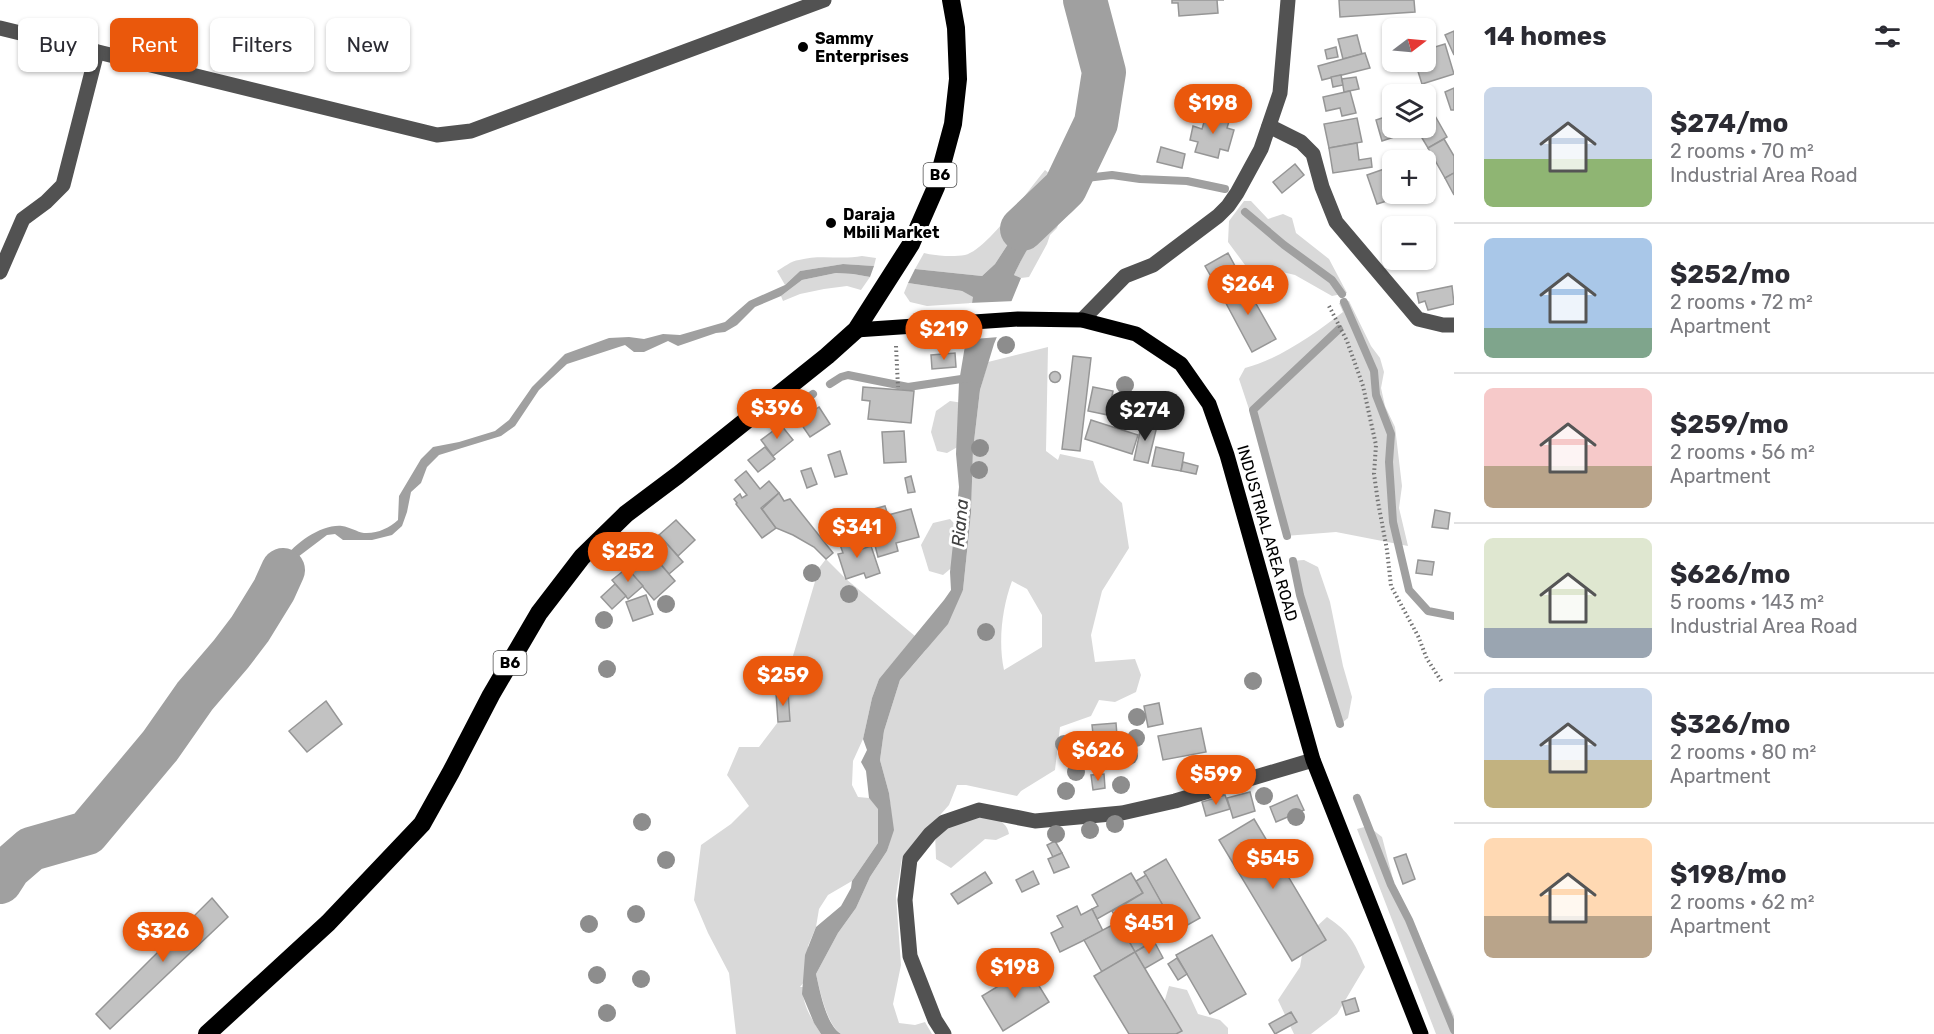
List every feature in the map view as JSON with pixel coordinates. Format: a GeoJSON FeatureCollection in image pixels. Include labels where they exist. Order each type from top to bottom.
{"type":"FeatureCollection","features":[{"type":"Feature","properties":{"kind":"highway","name":"B6"},"geometry":{"type":"LineString","coordinates":[[207,1034],[328,923],[422,824],[491,694],[539,613],[582,557],[626,514],[827,356],[856,330],[911,244],[936,187],[953,124],[958,80],[956,28],[951,0]]}},
{"type":"Feature","properties":{"kind":"main road","name":"INDUSTRIAL AREA ROAD"},"geometry":{"type":"LineString","coordinates":[[856,330],[1018,319],[1082,320],[1136,334],[1181,364],[1209,404],[1227,455],[1313,760],[1421,1034]]}},
{"type":"Feature","properties":{"kind":"street"},"geometry":{"type":"LineString","coordinates":[[98,52],[437,135],[471,131],[824,0]]}},
{"type":"Feature","properties":{"kind":"street"},"geometry":{"type":"LineString","coordinates":[[1082,320],[1125,276],[1154,265],[1228,206],[1262,149],[1280,93],[1288,0]]}},
{"type":"Feature","properties":{"kind":"street"},"geometry":{"type":"LineString","coordinates":[[0,28],[18,32]]}},
{"type":"Feature","properties":{"kind":"street"},"geometry":{"type":"LineString","coordinates":[[0,272],[23,219],[46,202],[63,185],[92,72]]}},
{"type":"Feature","properties":{"kind":"street"},"geometry":{"type":"LineString","coordinates":[[1269,126],[1301,142],[1313,154],[1335,222],[1418,319],[1443,325],[1454,325]]}},
{"type":"Feature","properties":{"kind":"street"},"geometry":{"type":"LineString","coordinates":[[944,1034],[930,1010],[910,956],[905,900],[910,859],[930,834],[944,822],[980,810],[1035,821],[1122,813],[1175,801],[1313,760]]}},
{"type":"Feature","properties":{"kind":"path"},"geometry":{"type":"LineString","coordinates":[[1329,306],[1347,341],[1365,397],[1376,445],[1374,474],[1391,586],[1418,636],[1427,659],[1442,681]]}},
{"type":"Feature","properties":{"kind":"path"},"geometry":{"type":"LineString","coordinates":[[895,327],[898,387]]}},
{"type":"Feature","properties":{"kind":"shaded area"},"geometry":{"type":"Polygon","coordinates":[[[1045,170],[1056,179],[1025,218],[995,264],[982,276],[915,269],[924,253],[955,256],[974,251],[996,231],[1045,170]]]}},
{"type":"Feature","properties":{"kind":"shaded area"},"geometry":{"type":"Polygon","coordinates":[[[1078,180],[1087,184],[1078,205],[1071,213],[1060,219],[1029,277],[1021,278],[1014,275],[1034,237],[1078,180]]]}},
{"type":"Feature","properties":{"kind":"shaded area"},"geometry":{"type":"Polygon","coordinates":[[[1244,201],[1251,201],[1268,219],[1283,214],[1292,218],[1296,233],[1329,259],[1347,293],[1332,296],[1295,275],[1274,270],[1268,272],[1245,265],[1228,242],[1229,221],[1244,201]]]}},
{"type":"Feature","properties":{"kind":"shaded area"},"geometry":{"type":"Polygon","coordinates":[[[862,256],[876,258],[874,266],[843,264],[800,271],[785,285],[777,271],[793,262],[807,258],[862,256]]]}},
{"type":"Feature","properties":{"kind":"shaded area"},"geometry":{"type":"Polygon","coordinates":[[[836,273],[870,277],[861,290],[847,286],[824,289],[800,294],[783,301],[781,296],[802,280],[836,273]]]}},
{"type":"Feature","properties":{"kind":"shaded area"},"geometry":{"type":"Polygon","coordinates":[[[908,283],[962,291],[974,297],[972,303],[927,306],[910,302],[904,293],[908,283]]]}},
{"type":"Feature","properties":{"kind":"shaded area"},"geometry":{"type":"Polygon","coordinates":[[[1349,301],[1371,346],[1380,358],[1384,372],[1381,388],[1385,406],[1395,427],[1402,486],[1399,508],[1408,546],[1336,532],[1285,536],[1256,430],[1239,379],[1245,368],[1270,359],[1321,328],[1343,312],[1339,303],[1349,301]]]}},
{"type":"Feature","properties":{"kind":"shaded area"},"geometry":{"type":"Polygon","coordinates":[[[1048,347],[1046,451],[1058,460],[1060,454],[1093,461],[1100,482],[1122,503],[1129,548],[1102,591],[1091,635],[1095,662],[1135,659],[1141,675],[1136,692],[1115,702],[1099,700],[1091,716],[1060,727],[1055,770],[1021,791],[1017,796],[957,785],[949,805],[902,858],[896,896],[901,965],[893,1004],[899,1023],[915,1025],[925,1022],[932,1034],[841,1034],[828,1016],[816,974],[887,851],[893,830],[889,793],[880,760],[884,731],[900,680],[925,651],[963,590],[971,513],[973,450],[980,390],[988,362],[1048,347]],[[1012,581],[1003,614],[1001,637],[1004,670],[1042,647],[1042,615],[1027,589],[1012,581]]]}},
{"type":"Feature","properties":{"kind":"shaded area"},"geometry":{"type":"Polygon","coordinates":[[[950,401],[963,403],[961,445],[947,453],[937,451],[931,432],[936,411],[950,401]]]}},
{"type":"Feature","properties":{"kind":"shaded area"},"geometry":{"type":"Polygon","coordinates":[[[950,519],[963,533],[962,559],[943,575],[929,571],[921,545],[933,523],[950,519]]]}},
{"type":"Feature","properties":{"kind":"shaded area"},"geometry":{"type":"Polygon","coordinates":[[[826,559],[846,579],[915,636],[879,679],[872,698],[863,739],[853,761],[852,785],[858,797],[869,798],[878,808],[878,843],[852,881],[828,895],[819,909],[816,927],[808,946],[804,982],[800,987],[803,987],[806,1005],[821,1034],[736,1034],[729,973],[694,900],[701,845],[731,824],[749,806],[727,775],[739,747],[759,747],[778,722],[790,721],[782,693],[819,568],[826,559]]]}},
{"type":"Feature","properties":{"kind":"shaded area"},"geometry":{"type":"Polygon","coordinates":[[[1304,560],[1318,567],[1330,602],[1352,697],[1348,718],[1337,727],[1294,582],[1290,561],[1304,560]]]}},
{"type":"Feature","properties":{"kind":"shaded area"},"geometry":{"type":"Polygon","coordinates":[[[969,809],[999,820],[1007,828],[1009,834],[996,840],[985,839],[951,868],[936,859],[935,832],[969,809]]]}},
{"type":"Feature","properties":{"kind":"shaded area"},"geometry":{"type":"Polygon","coordinates":[[[1368,826],[1382,837],[1394,883],[1454,1016],[1454,1034],[1436,1034],[1357,829],[1368,826]]]}},
{"type":"Feature","properties":{"kind":"shaded area"},"geometry":{"type":"Polygon","coordinates":[[[1327,917],[1342,928],[1351,939],[1365,967],[1337,1014],[1311,1034],[1294,1034],[1278,1000],[1300,967],[1305,937],[1327,917]]]}},
{"type":"Feature","properties":{"kind":"shaded area"},"geometry":{"type":"Polygon","coordinates":[[[1169,986],[1187,990],[1198,1014],[1220,1020],[1228,1028],[1228,1034],[1162,1034],[1159,1020],[1169,986]]]}},
{"type":"Feature","properties":{"kind":"water"},"geometry":{"type":"Polygon","coordinates":[[[1056,179],[1069,191],[1039,231],[1014,275],[1021,278],[994,344],[980,390],[973,450],[971,513],[963,590],[948,624],[900,680],[884,731],[880,760],[889,793],[894,830],[887,851],[816,974],[828,1016],[841,1034],[821,1034],[802,994],[805,955],[816,927],[841,906],[851,888],[852,881],[878,843],[878,809],[869,798],[866,771],[861,762],[867,750],[863,739],[872,698],[879,679],[951,590],[950,572],[959,487],[956,454],[959,382],[973,297],[962,291],[908,283],[915,269],[982,276],[995,264],[1025,218],[1056,179]]]}},
{"type":"Feature","properties":{"kind":"water"},"geometry":{"type":"Polygon","coordinates":[[[843,264],[874,266],[870,277],[836,273],[802,280],[781,296],[755,307],[737,325],[725,332],[678,346],[668,341],[644,352],[634,352],[625,345],[567,364],[539,390],[515,426],[501,436],[439,455],[427,467],[421,483],[411,492],[402,526],[392,535],[372,540],[343,540],[335,534],[327,535],[290,563],[278,590],[254,622],[276,572],[295,547],[318,531],[334,526],[374,533],[394,523],[398,520],[399,496],[421,459],[433,447],[495,431],[509,420],[532,387],[565,354],[609,338],[644,339],[663,334],[680,335],[725,322],[749,301],[785,285],[800,271],[843,264]]]}},
{"type":"Feature","properties":{"kind":"pier"},"geometry":{"type":"Polygon","coordinates":[[[1015,301],[999,337],[962,340],[969,303],[1015,301]]]}},
{"type":"Feature","properties":{"kind":"building"},"geometry":{"type":"Polygon","coordinates":[[[1172,0],[1217,0],[1218,13],[1179,16],[1178,3],[1172,3],[1172,0]]]}},
{"type":"Feature","properties":{"kind":"building"},"geometry":{"type":"Polygon","coordinates":[[[1339,0],[1414,0],[1415,12],[1340,17],[1339,0]]]}},
{"type":"Feature","properties":{"kind":"building"},"geometry":{"type":"Polygon","coordinates":[[[1454,31],[1454,55],[1445,35],[1454,31]]]}},
{"type":"Feature","properties":{"kind":"building"},"geometry":{"type":"Polygon","coordinates":[[[1357,35],[1362,54],[1343,59],[1338,39],[1357,35]]]}},
{"type":"Feature","properties":{"kind":"building"},"geometry":{"type":"Polygon","coordinates":[[[1445,44],[1454,74],[1422,84],[1418,72],[1436,72],[1436,47],[1445,44]]]}},
{"type":"Feature","properties":{"kind":"building"},"geometry":{"type":"Polygon","coordinates":[[[1336,47],[1338,57],[1327,59],[1325,50],[1336,47]]]}},
{"type":"Feature","properties":{"kind":"building"},"geometry":{"type":"Polygon","coordinates":[[[1365,53],[1370,68],[1322,80],[1318,66],[1365,53]]]}},
{"type":"Feature","properties":{"kind":"building"},"geometry":{"type":"Polygon","coordinates":[[[1341,75],[1343,85],[1333,87],[1331,77],[1341,75]]]}},
{"type":"Feature","properties":{"kind":"building"},"geometry":{"type":"Polygon","coordinates":[[[1356,77],[1359,89],[1344,92],[1342,79],[1356,77]]]}},
{"type":"Feature","properties":{"kind":"building"},"geometry":{"type":"Polygon","coordinates":[[[1454,88],[1454,110],[1451,110],[1445,92],[1454,88]]]}},
{"type":"Feature","properties":{"kind":"building"},"geometry":{"type":"Polygon","coordinates":[[[1350,91],[1356,113],[1342,116],[1340,108],[1326,111],[1323,97],[1350,91]]]}},
{"type":"Feature","properties":{"kind":"building"},"geometry":{"type":"Polygon","coordinates":[[[1207,112],[1230,118],[1227,128],[1234,130],[1228,151],[1220,149],[1218,158],[1195,152],[1198,142],[1190,140],[1193,126],[1202,129],[1207,112]]]}},
{"type":"Feature","properties":{"kind":"building"},"geometry":{"type":"Polygon","coordinates":[[[1357,118],[1362,142],[1329,148],[1324,124],[1357,118]]]}},
{"type":"Feature","properties":{"kind":"building"},"geometry":{"type":"Polygon","coordinates":[[[1382,118],[1382,138],[1391,138],[1382,141],[1376,120],[1382,118]]]}},
{"type":"Feature","properties":{"kind":"building"},"geometry":{"type":"Polygon","coordinates":[[[1436,118],[1447,137],[1428,148],[1422,138],[1436,138],[1436,118]]]}},
{"type":"Feature","properties":{"kind":"building"},"geometry":{"type":"Polygon","coordinates":[[[1444,139],[1454,156],[1454,173],[1445,178],[1436,162],[1436,150],[1428,148],[1444,139]]]}},
{"type":"Feature","properties":{"kind":"building"},"geometry":{"type":"Polygon","coordinates":[[[1357,143],[1359,160],[1371,158],[1372,167],[1333,173],[1329,148],[1357,143]]]}},
{"type":"Feature","properties":{"kind":"building"},"geometry":{"type":"Polygon","coordinates":[[[1161,147],[1185,154],[1182,168],[1157,162],[1161,147]]]}},
{"type":"Feature","properties":{"kind":"building"},"geometry":{"type":"Polygon","coordinates":[[[1295,164],[1304,175],[1282,193],[1273,182],[1295,164]]]}},
{"type":"Feature","properties":{"kind":"building"},"geometry":{"type":"Polygon","coordinates":[[[1382,170],[1382,202],[1377,204],[1367,175],[1382,170]]]}},
{"type":"Feature","properties":{"kind":"building"},"geometry":{"type":"Polygon","coordinates":[[[1454,173],[1454,195],[1445,178],[1454,173]]]}},
{"type":"Feature","properties":{"kind":"building"},"geometry":{"type":"Polygon","coordinates":[[[1228,253],[1242,279],[1220,292],[1205,266],[1228,253]]]}},
{"type":"Feature","properties":{"kind":"building"},"geometry":{"type":"Polygon","coordinates":[[[1242,279],[1276,339],[1252,352],[1220,292],[1242,279]]]}},
{"type":"Feature","properties":{"kind":"building"},"geometry":{"type":"Polygon","coordinates":[[[1452,286],[1454,304],[1428,310],[1425,301],[1419,303],[1417,293],[1452,286]]]}},
{"type":"Feature","properties":{"kind":"building"},"geometry":{"type":"Polygon","coordinates":[[[955,353],[956,367],[932,369],[931,355],[955,353]]]}},
{"type":"Feature","properties":{"kind":"building"},"geometry":{"type":"Polygon","coordinates":[[[1073,356],[1091,358],[1080,451],[1062,449],[1073,356]]]}},
{"type":"Feature","properties":{"kind":"building"},"geometry":{"type":"Polygon","coordinates":[[[1055,371],[1061,377],[1055,383],[1049,377],[1055,371]]]}},
{"type":"Feature","properties":{"kind":"building"},"geometry":{"type":"Polygon","coordinates":[[[863,387],[914,391],[911,423],[868,419],[870,401],[862,400],[863,387]]]}},
{"type":"Feature","properties":{"kind":"building"},"geometry":{"type":"Polygon","coordinates":[[[1093,387],[1113,391],[1108,415],[1088,411],[1093,387]]]}},
{"type":"Feature","properties":{"kind":"building"},"geometry":{"type":"Polygon","coordinates":[[[819,407],[830,424],[810,437],[799,421],[819,407]]]}},
{"type":"Feature","properties":{"kind":"building"},"geometry":{"type":"Polygon","coordinates":[[[1091,420],[1138,435],[1132,454],[1085,439],[1091,420]]]}},
{"type":"Feature","properties":{"kind":"building"},"geometry":{"type":"Polygon","coordinates":[[[1142,422],[1157,426],[1148,463],[1134,460],[1142,422]]]}},
{"type":"Feature","properties":{"kind":"building"},"geometry":{"type":"Polygon","coordinates":[[[781,425],[793,440],[773,456],[761,440],[781,425]]]}},
{"type":"Feature","properties":{"kind":"building"},"geometry":{"type":"Polygon","coordinates":[[[904,431],[906,462],[884,463],[882,432],[904,431]]]}},
{"type":"Feature","properties":{"kind":"building"},"geometry":{"type":"Polygon","coordinates":[[[765,447],[775,459],[758,472],[748,460],[765,447]]]}},
{"type":"Feature","properties":{"kind":"building"},"geometry":{"type":"Polygon","coordinates":[[[1156,447],[1184,453],[1181,471],[1152,466],[1156,447]]]}},
{"type":"Feature","properties":{"kind":"building"},"geometry":{"type":"Polygon","coordinates":[[[840,451],[847,474],[835,477],[828,455],[840,451]]]}},
{"type":"Feature","properties":{"kind":"building"},"geometry":{"type":"Polygon","coordinates":[[[1183,462],[1198,466],[1196,474],[1181,471],[1183,462]]]}},
{"type":"Feature","properties":{"kind":"building"},"geometry":{"type":"Polygon","coordinates":[[[811,468],[817,484],[807,488],[801,471],[811,468]]]}},
{"type":"Feature","properties":{"kind":"building"},"geometry":{"type":"Polygon","coordinates":[[[746,471],[760,489],[769,481],[779,493],[761,508],[776,528],[762,538],[734,499],[740,494],[742,498],[747,495],[735,480],[746,471]]]}},
{"type":"Feature","properties":{"kind":"building"},"geometry":{"type":"Polygon","coordinates":[[[911,476],[915,492],[908,493],[905,478],[911,476]]]}},
{"type":"Feature","properties":{"kind":"building"},"geometry":{"type":"Polygon","coordinates":[[[779,493],[784,501],[790,499],[833,553],[826,559],[814,547],[776,528],[762,509],[779,493]]]}},
{"type":"Feature","properties":{"kind":"building"},"geometry":{"type":"Polygon","coordinates":[[[885,506],[888,515],[911,509],[919,537],[896,543],[898,551],[878,557],[866,511],[885,506]]]}},
{"type":"Feature","properties":{"kind":"building"},"geometry":{"type":"Polygon","coordinates":[[[1435,510],[1450,513],[1448,529],[1432,527],[1435,510]]]}},
{"type":"Feature","properties":{"kind":"building"},"geometry":{"type":"Polygon","coordinates":[[[676,520],[695,540],[678,556],[659,535],[676,520]]]}},
{"type":"Feature","properties":{"kind":"building"},"geometry":{"type":"Polygon","coordinates":[[[659,535],[683,562],[669,574],[646,547],[659,535]]]}},
{"type":"Feature","properties":{"kind":"building"},"geometry":{"type":"Polygon","coordinates":[[[857,536],[862,549],[871,546],[880,573],[866,578],[864,573],[846,579],[838,554],[843,553],[839,542],[857,536]]]}},
{"type":"Feature","properties":{"kind":"building"},"geometry":{"type":"Polygon","coordinates":[[[648,550],[675,581],[654,600],[627,568],[648,550]]]}},
{"type":"Feature","properties":{"kind":"building"},"geometry":{"type":"Polygon","coordinates":[[[1418,560],[1434,562],[1432,575],[1416,573],[1418,560]]]}},
{"type":"Feature","properties":{"kind":"building"},"geometry":{"type":"Polygon","coordinates":[[[627,568],[643,586],[628,599],[612,580],[627,568]]]}},
{"type":"Feature","properties":{"kind":"building"},"geometry":{"type":"Polygon","coordinates":[[[615,584],[626,596],[612,609],[601,597],[615,584]]]}},
{"type":"Feature","properties":{"kind":"building"},"geometry":{"type":"Polygon","coordinates":[[[646,595],[653,614],[633,621],[626,602],[646,595]]]}},
{"type":"Feature","properties":{"kind":"building"},"geometry":{"type":"Polygon","coordinates":[[[788,692],[790,721],[778,722],[776,693],[788,692]]]}},
{"type":"Feature","properties":{"kind":"building"},"geometry":{"type":"Polygon","coordinates":[[[326,701],[342,724],[307,752],[289,731],[326,701]]]}},
{"type":"Feature","properties":{"kind":"building"},"geometry":{"type":"Polygon","coordinates":[[[1159,703],[1163,724],[1148,727],[1144,706],[1159,703]]]}},
{"type":"Feature","properties":{"kind":"building"},"geometry":{"type":"Polygon","coordinates":[[[1116,723],[1119,760],[1096,761],[1092,725],[1116,723]]]}},
{"type":"Feature","properties":{"kind":"building"},"geometry":{"type":"Polygon","coordinates":[[[1201,728],[1206,752],[1163,760],[1158,736],[1201,728]]]}},
{"type":"Feature","properties":{"kind":"building"},"geometry":{"type":"Polygon","coordinates":[[[1104,774],[1105,788],[1093,790],[1091,775],[1104,774]]]}},
{"type":"Feature","properties":{"kind":"building"},"geometry":{"type":"Polygon","coordinates":[[[1250,792],[1255,811],[1233,818],[1227,798],[1250,792]]]}},
{"type":"Feature","properties":{"kind":"building"},"geometry":{"type":"Polygon","coordinates":[[[1225,795],[1230,809],[1206,816],[1202,802],[1225,795]]]}},
{"type":"Feature","properties":{"kind":"building"},"geometry":{"type":"Polygon","coordinates":[[[1297,795],[1304,810],[1276,822],[1270,807],[1297,795]]]}},
{"type":"Feature","properties":{"kind":"building"},"geometry":{"type":"Polygon","coordinates":[[[1254,819],[1326,940],[1292,961],[1219,840],[1254,819]]]}},
{"type":"Feature","properties":{"kind":"building"},"geometry":{"type":"Polygon","coordinates":[[[1055,841],[1062,853],[1053,857],[1047,845],[1055,841]]]}},
{"type":"Feature","properties":{"kind":"building"},"geometry":{"type":"Polygon","coordinates":[[[1062,853],[1069,867],[1054,873],[1048,859],[1062,853]]]}},
{"type":"Feature","properties":{"kind":"building"},"geometry":{"type":"Polygon","coordinates":[[[1406,854],[1415,879],[1403,884],[1394,858],[1406,854]]]}},
{"type":"Feature","properties":{"kind":"building"},"geometry":{"type":"Polygon","coordinates":[[[1166,859],[1200,918],[1177,931],[1144,872],[1166,859]]]}},
{"type":"Feature","properties":{"kind":"building"},"geometry":{"type":"Polygon","coordinates":[[[1033,871],[1039,884],[1022,892],[1016,880],[1033,871]]]}},
{"type":"Feature","properties":{"kind":"building"},"geometry":{"type":"Polygon","coordinates":[[[985,872],[992,883],[958,904],[951,894],[985,872]]]}},
{"type":"Feature","properties":{"kind":"building"},"geometry":{"type":"Polygon","coordinates":[[[1131,873],[1143,893],[1097,919],[1092,909],[1098,906],[1092,895],[1131,873]]]}},
{"type":"Feature","properties":{"kind":"building"},"geometry":{"type":"Polygon","coordinates":[[[1146,875],[1176,929],[1145,946],[1123,905],[1143,893],[1136,881],[1146,875]]]}},
{"type":"Feature","properties":{"kind":"building"},"geometry":{"type":"Polygon","coordinates":[[[212,898],[228,917],[110,1029],[96,1014],[212,898]]]}},
{"type":"Feature","properties":{"kind":"building"},"geometry":{"type":"Polygon","coordinates":[[[1123,905],[1145,946],[1135,952],[1112,911],[1123,905]]]}},
{"type":"Feature","properties":{"kind":"building"},"geometry":{"type":"Polygon","coordinates":[[[1077,906],[1081,915],[1092,909],[1103,931],[1060,952],[1051,933],[1063,927],[1057,916],[1077,906]]]}},
{"type":"Feature","properties":{"kind":"building"},"geometry":{"type":"Polygon","coordinates":[[[1118,922],[1135,952],[1102,972],[1084,940],[1118,922]]]}},
{"type":"Feature","properties":{"kind":"building"},"geometry":{"type":"Polygon","coordinates":[[[1212,935],[1246,994],[1210,1014],[1176,955],[1212,935]]]}},
{"type":"Feature","properties":{"kind":"building"},"geometry":{"type":"Polygon","coordinates":[[[1154,941],[1163,958],[1144,969],[1135,952],[1154,941]]]}},
{"type":"Feature","properties":{"kind":"building"},"geometry":{"type":"Polygon","coordinates":[[[1135,952],[1182,1031],[1176,1034],[1129,1034],[1094,976],[1135,952]]]}},
{"type":"Feature","properties":{"kind":"building"},"geometry":{"type":"Polygon","coordinates":[[[1177,958],[1187,974],[1178,980],[1168,964],[1177,958]]]}},
{"type":"Feature","properties":{"kind":"building"},"geometry":{"type":"Polygon","coordinates":[[[1028,968],[1049,1002],[1003,1031],[982,996],[1028,968]]]}},
{"type":"Feature","properties":{"kind":"building"},"geometry":{"type":"Polygon","coordinates":[[[1355,998],[1359,1011],[1346,1015],[1342,1002],[1355,998]]]}},
{"type":"Feature","properties":{"kind":"building"},"geometry":{"type":"Polygon","coordinates":[[[1291,1012],[1297,1022],[1275,1034],[1269,1024],[1291,1012]]]}},
{"type":"Feature","properties":{"kind":"waterway","name":"Riana"},"geometry":{"type":"LineString","coordinates":[[1022,229],[1065,188],[1096,123],[1104,72],[1085,0]]}},
{"type":"Feature","properties":{"kind":"waterway"},"geometry":{"type":"LineString","coordinates":[[1072,172],[1086,178],[1112,175],[1187,181],[1225,189]]}},
{"type":"Feature","properties":{"kind":"waterway"},"geometry":{"type":"LineString","coordinates":[[1245,212],[1284,245],[1332,280],[1342,294]]}},
{"type":"Feature","properties":{"kind":"waterway"},"geometry":{"type":"LineString","coordinates":[[1344,302],[1374,371],[1376,395],[1391,434],[1389,462],[1393,522],[1409,590],[1428,611],[1454,616]]}},
{"type":"Feature","properties":{"kind":"waterway"},"geometry":{"type":"LineString","coordinates":[[1287,536],[1253,410],[1339,329]]}},
{"type":"Feature","properties":{"kind":"waterway"},"geometry":{"type":"LineString","coordinates":[[830,384],[848,375],[908,387],[968,378]]}},
{"type":"Feature","properties":{"kind":"waterway"},"geometry":{"type":"LineString","coordinates":[[778,420],[813,394]]}},
{"type":"Feature","properties":{"kind":"waterway"},"geometry":{"type":"LineString","coordinates":[[1293,561],[1300,595],[1340,724]]}},
{"type":"Feature","properties":{"kind":"waterway"},"geometry":{"type":"LineString","coordinates":[[0,882],[9,868],[31,849],[87,833],[160,746],[195,696],[250,629],[274,590],[283,570]]}},
{"type":"Feature","properties":{"kind":"waterway"},"geometry":{"type":"LineString","coordinates":[[1357,798],[1391,885],[1409,920],[1454,1030]]}},
{"type":"Feature","properties":{"kind":"place","name":"Sammy Enterprises"},"geometry":{"type":"Point","coordinates":[803,47]}},
{"type":"Feature","properties":{"kind":"place","name":"Daraja Mbili Market"},"geometry":{"type":"Point","coordinates":[831,223]}}]}
